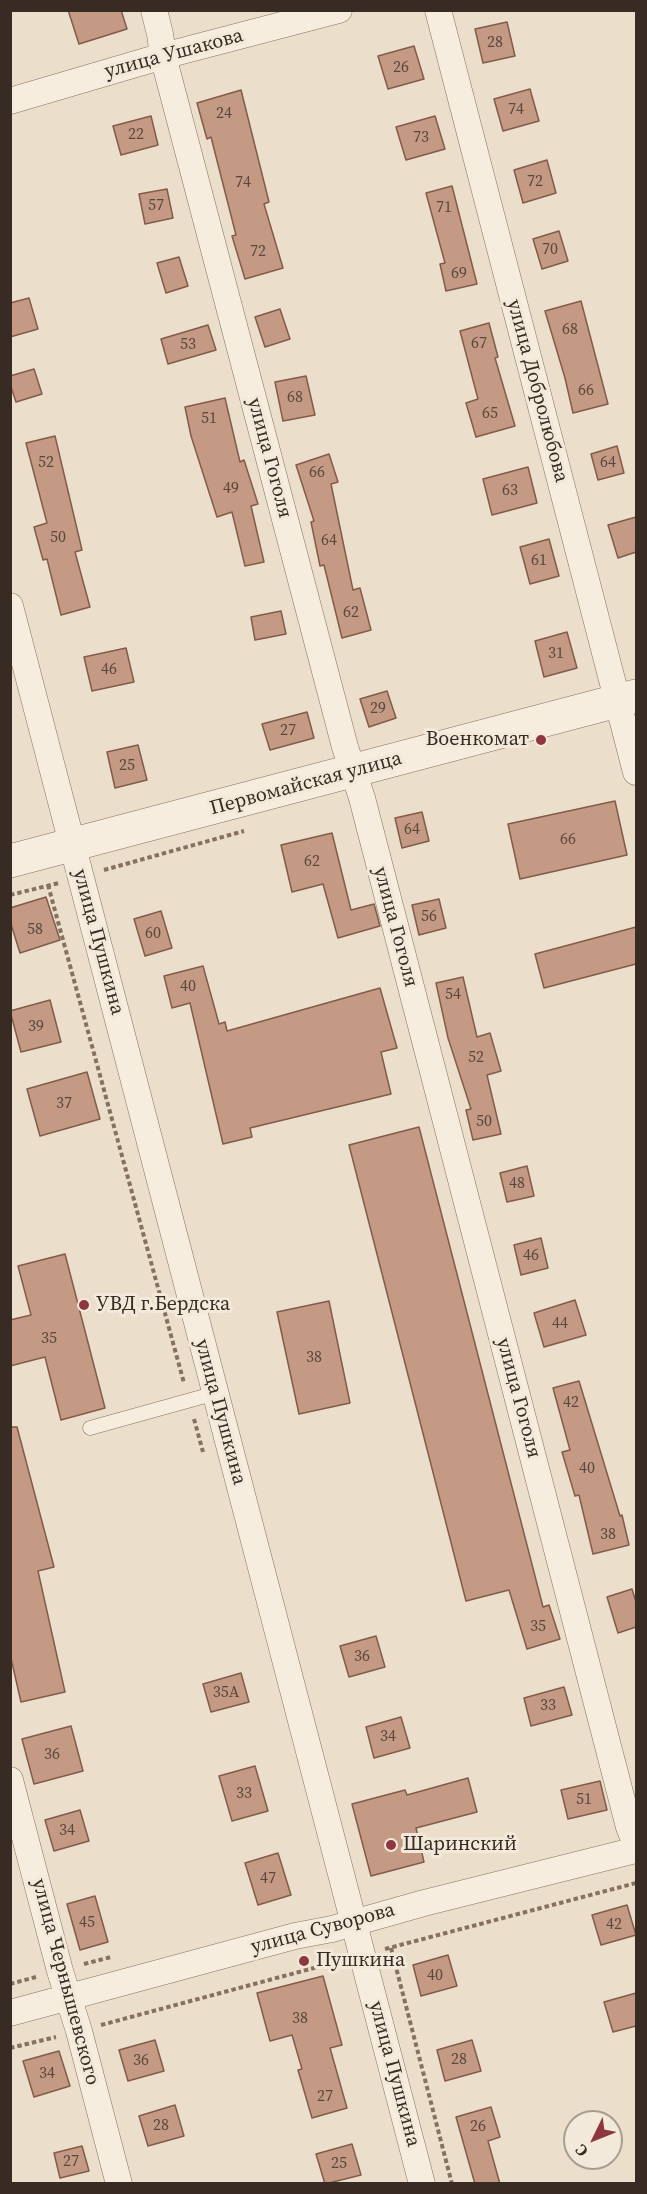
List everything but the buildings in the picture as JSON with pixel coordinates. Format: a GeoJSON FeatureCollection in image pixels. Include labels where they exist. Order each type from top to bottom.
{"type":"FeatureCollection","features":[{"type":"Feature","properties":{"kind":"street","name":"улица Гоголя"},"geometry":{"type":"LineString","coordinates":[[154,10],[163,56],[338,724],[374,845],[629,1827],[636,1844]]}},
{"type":"Feature","properties":{"kind":"street","name":"улица Ушакова"},"geometry":{"type":"LineString","coordinates":[[10,101],[163,56],[339,10]]}},
{"type":"Feature","properties":{"kind":"street","name":"улица Добролюбова"},"geometry":{"type":"LineString","coordinates":[[438,10],[627,698],[636,772]]}},
{"type":"Feature","properties":{"kind":"street","name":"улица Пушкина"},"geometry":{"type":"LineString","coordinates":[[10,606],[216,1393],[350,1958],[422,2184]]}},
{"type":"Feature","properties":{"kind":"street","name":"Первомайская улица"},"geometry":{"type":"LineString","coordinates":[[10,861],[627,698]]}},
{"type":"Feature","properties":{"kind":"street","name":"улица Чернышевского"},"geometry":{"type":"LineString","coordinates":[[10,1780],[119,2184]]}},
{"type":"Feature","properties":{"kind":"street","name":"улица Суворова"},"geometry":{"type":"LineString","coordinates":[[10,2013],[295,1936],[343,1926],[424,1903],[636,1850]]}},
{"type":"Feature","properties":{"kind":"lane"},"geometry":{"type":"LineString","coordinates":[[90,1428],[216,1393]]}},
{"type":"Feature","properties":{"kind":"path"},"geometry":{"type":"LineString","coordinates":[[48,885],[204,1458]]}},
{"type":"Feature","properties":{"kind":"path"},"geometry":{"type":"LineString","coordinates":[[10,2048],[636,1883]]}},
{"type":"Feature","properties":{"kind":"path"},"geometry":{"type":"LineString","coordinates":[[341,1973],[350,1958],[343,1926]]}},
{"type":"Feature","properties":{"kind":"path"},"geometry":{"type":"LineString","coordinates":[[391,1948],[452,2184]]}},
{"type":"Feature","properties":{"kind":"place","name":"Военкомат"},"geometry":{"type":"Point","coordinates":[541,740]}},
{"type":"Feature","properties":{"kind":"place","name":"УВД г.Бердска"},"geometry":{"type":"Point","coordinates":[84,1305]}},
{"type":"Feature","properties":{"kind":"place","name":"Шаринский"},"geometry":{"type":"Point","coordinates":[391,1845]}},
{"type":"Feature","properties":{"kind":"place","name":"Пушкина"},"geometry":{"type":"Point","coordinates":[304,1961]}}]}
